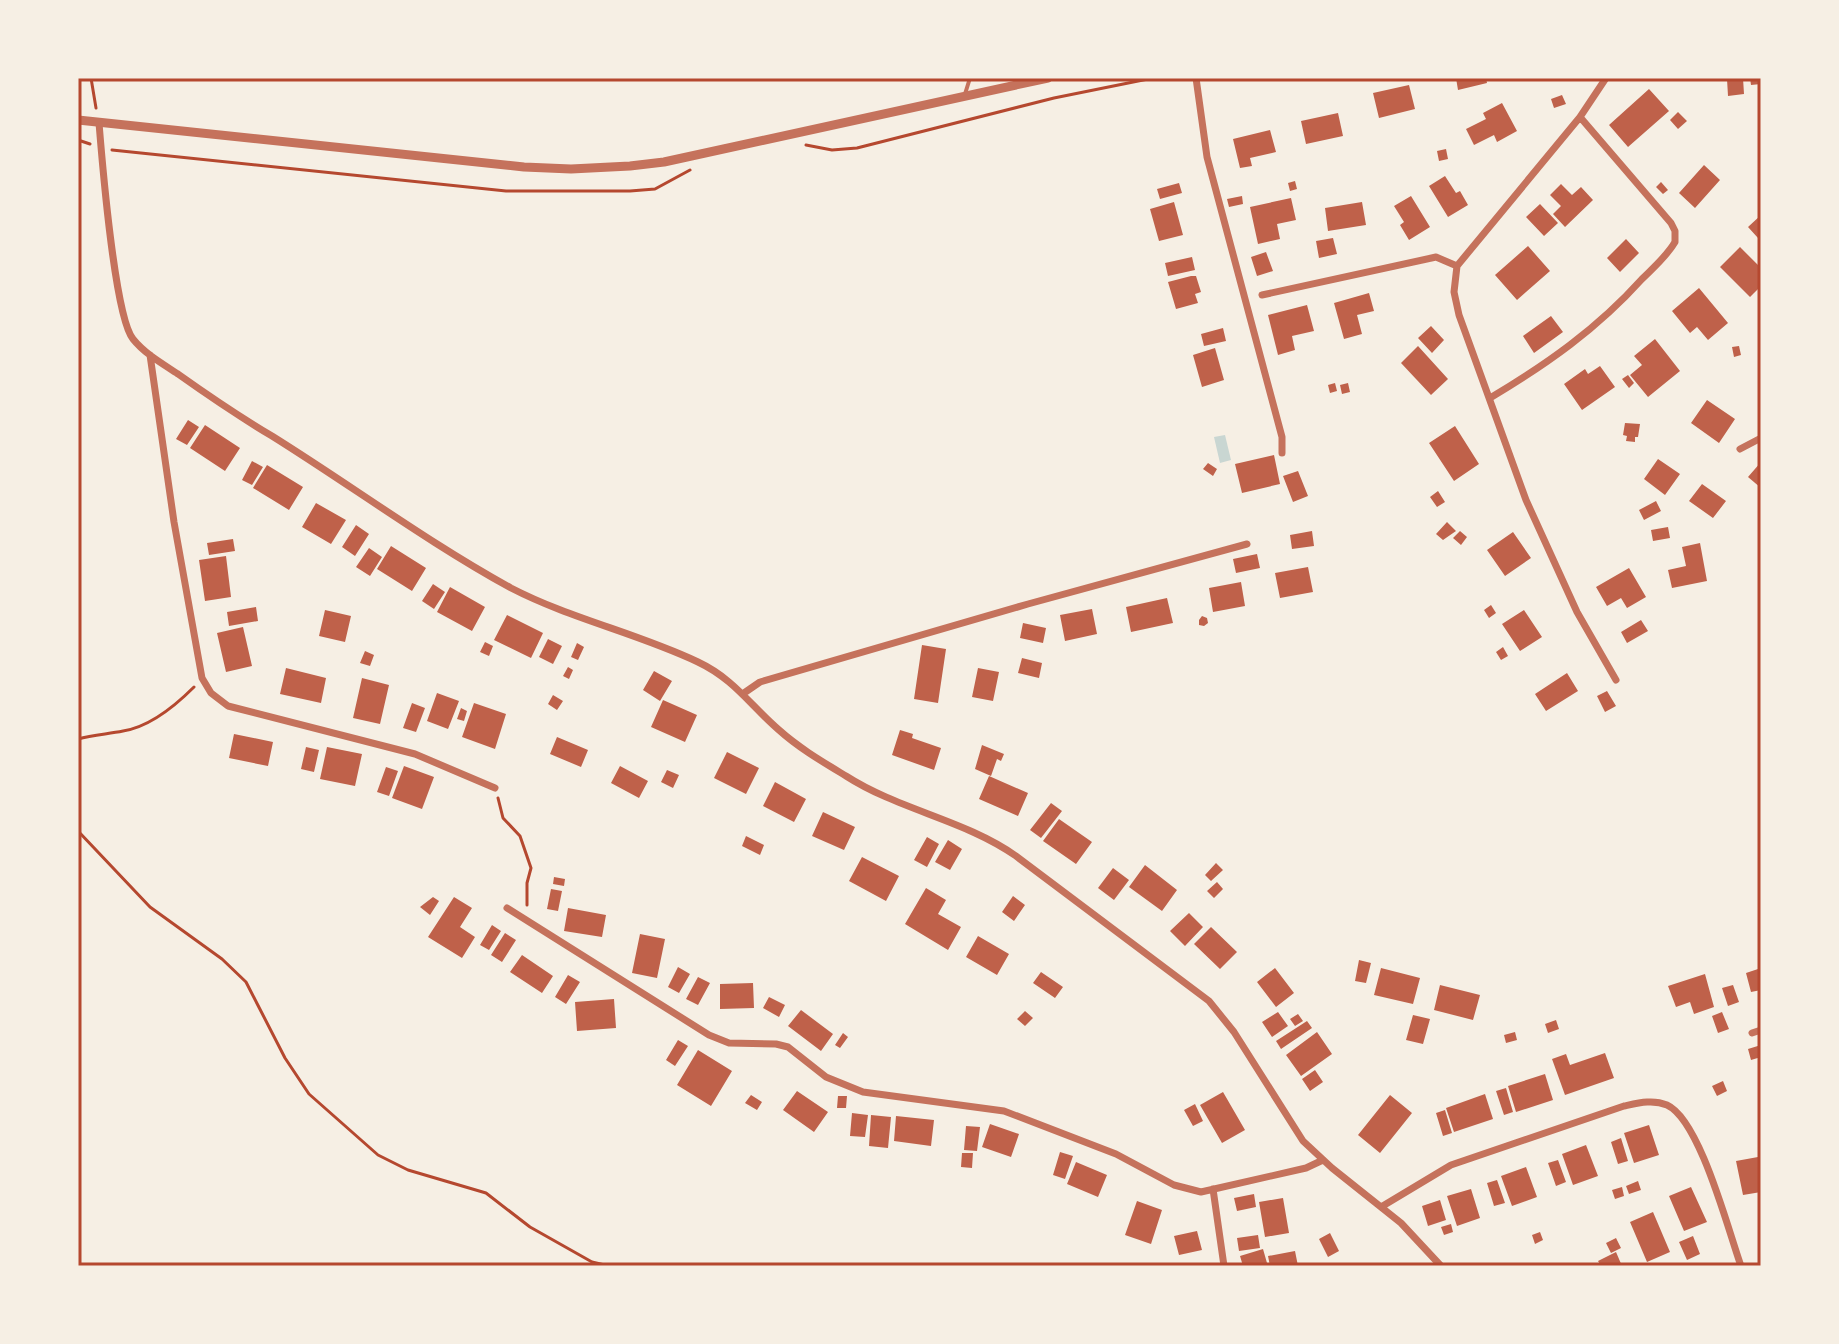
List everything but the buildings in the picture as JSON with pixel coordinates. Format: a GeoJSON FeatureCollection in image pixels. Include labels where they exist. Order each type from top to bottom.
{"type":"FeatureCollection","features":[{"type":"Feature","properties":{"kind":"street"},"geometry":{"type":"LineString","coordinates":[[78,120],[440,159],[571,169],[664,162],[1048,78]]}},
{"type":"Feature","properties":{"kind":"street"},"geometry":{"type":"LineString","coordinates":[[1196,78],[1207,157],[1282,437],[1282,453]]}},
{"type":"Feature","properties":{"kind":"street"},"geometry":{"type":"LineString","coordinates":[[1606,78],[1580,117],[1457,266],[1454,292],[1526,500],[1555,567],[1616,680]]}},
{"type":"Feature","properties":{"kind":"street"},"geometry":{"type":"LineString","coordinates":[[1490,398],[1541,368],[1593,329],[1618,306],[1675,242],[1671,223],[1580,117]]}},
{"type":"Feature","properties":{"kind":"street"},"geometry":{"type":"LineString","coordinates":[[99,123],[126,326],[133,339],[150,355],[223,406],[511,587],[595,625],[696,661],[723,676],[744,693],[791,740],[867,789],[1005,848],[1209,1001],[1234,1032],[1291,1124],[1323,1160],[1420,1241],[1441,1266]]}},
{"type":"Feature","properties":{"kind":"street"},"geometry":{"type":"LineString","coordinates":[[1262,295],[1436,257],[1457,266]]}},
{"type":"Feature","properties":{"kind":"street"},"geometry":{"type":"LineString","coordinates":[[150,355],[174,522],[202,678],[211,693],[228,706],[415,754],[495,788]]}},
{"type":"Feature","properties":{"kind":"street"},"geometry":{"type":"LineString","coordinates":[[1740,449],[1761,438]]}},
{"type":"Feature","properties":{"kind":"street"},"geometry":{"type":"LineString","coordinates":[[744,693],[760,682],[1247,544]]}},
{"type":"Feature","properties":{"kind":"street"},"geometry":{"type":"LineString","coordinates":[[507,908],[709,1035],[729,1043],[788,1047],[826,1077],[863,1092],[1004,1111],[1116,1154],[1174,1185],[1192,1191],[1306,1168],[1323,1160]]}},
{"type":"Feature","properties":{"kind":"street"},"geometry":{"type":"LineString","coordinates":[[1752,1033],[1761,1030]]}},
{"type":"Feature","properties":{"kind":"street"},"geometry":{"type":"LineString","coordinates":[[1381,1207],[1421,1181],[1467,1158],[1624,1106],[1658,1103],[1671,1108],[1692,1131],[1739,1266]]}},
{"type":"Feature","properties":{"kind":"street"},"geometry":{"type":"LineString","coordinates":[[1213,1189],[1224,1266]]}},
{"type":"Feature","properties":{"kind":"lane"},"geometry":{"type":"LineString","coordinates":[[964,96],[970,78]]}},
{"type":"Feature","properties":{"kind":"path"},"geometry":{"type":"LineString","coordinates":[[91,78],[99,123]]}},
{"type":"Feature","properties":{"kind":"path"},"geometry":{"type":"LineString","coordinates":[[78,739],[141,725],[175,703],[202,678]]}},
{"type":"Feature","properties":{"kind":"path"},"geometry":{"type":"LineString","coordinates":[[495,788],[503,818],[520,836],[531,868],[527,883],[527,921]]}},
{"type":"Feature","properties":{"kind":"path"},"geometry":{"type":"LineString","coordinates":[[78,831],[150,907],[222,959],[246,982],[285,1058],[309,1094],[378,1155],[408,1170],[486,1193],[530,1227],[592,1262],[609,1266]]}},
{"type":"Feature","properties":{"kind":"shaded area"},"geometry":{"type":"Polygon","coordinates":[[[1225,435],[1231,460],[1220,463],[1214,437],[1225,435]]]}}]}
